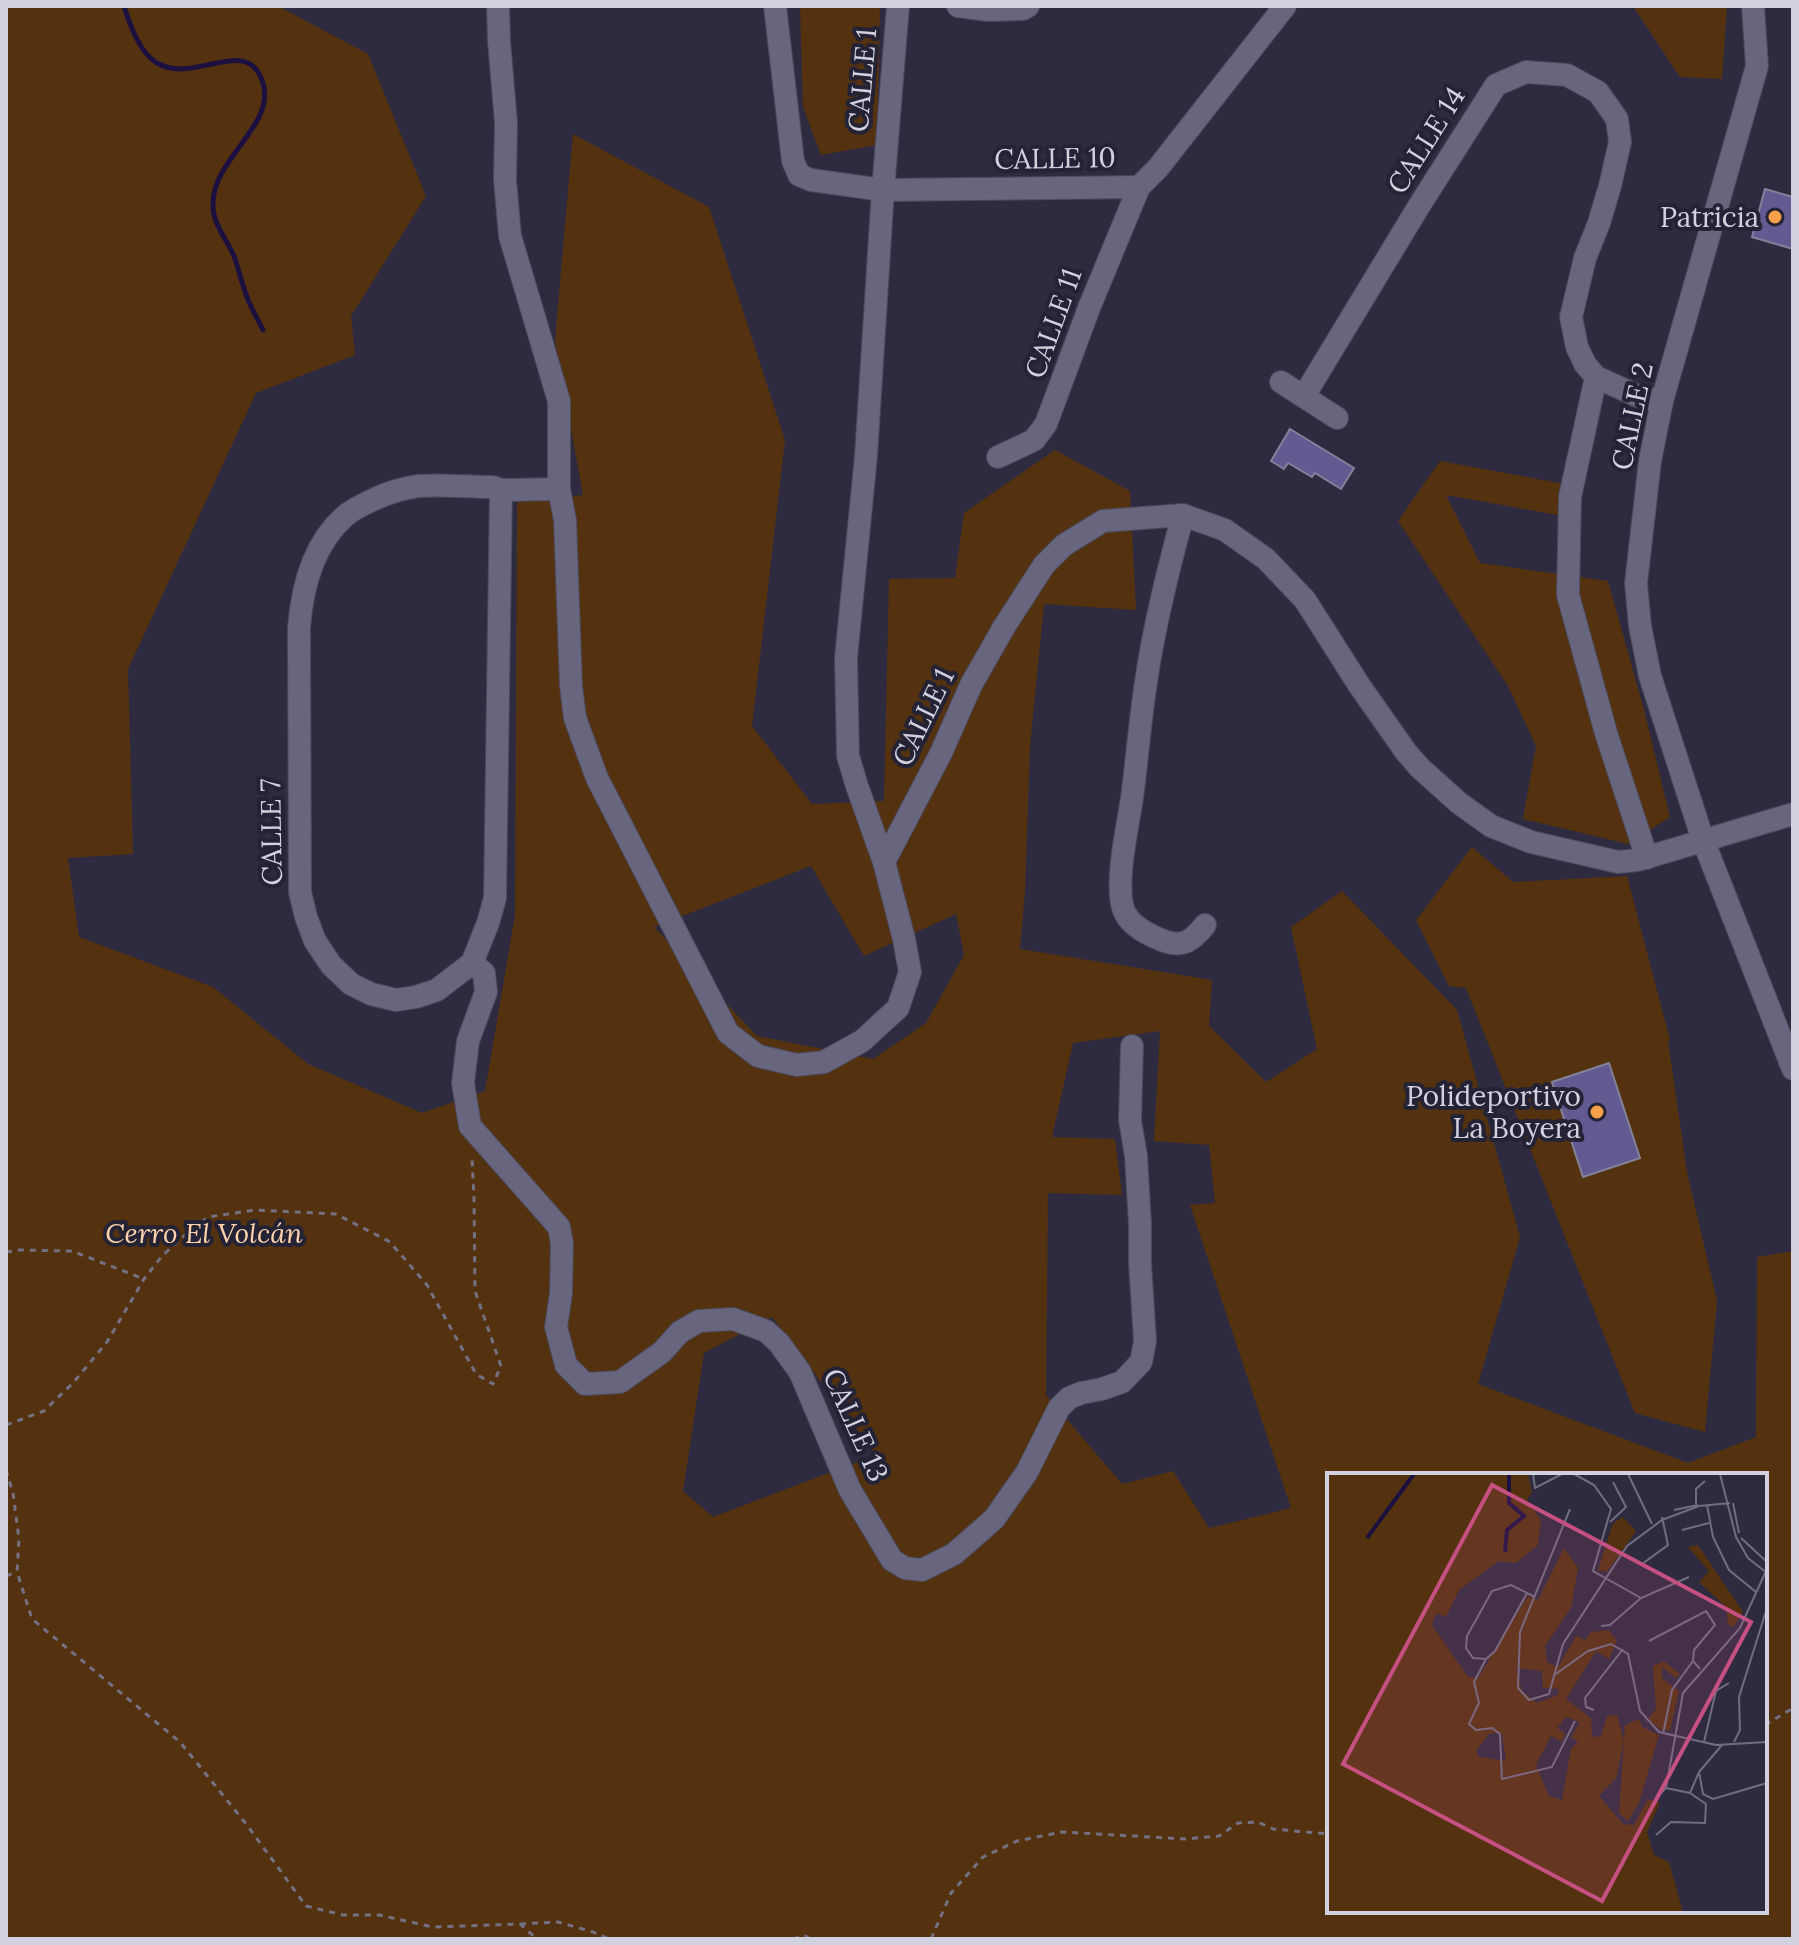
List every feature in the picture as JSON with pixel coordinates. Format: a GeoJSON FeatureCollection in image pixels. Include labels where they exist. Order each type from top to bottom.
{"type":"FeatureCollection","features":[{"type":"Feature","properties":{"kind":"street"},"geometry":{"type":"LineString","coordinates":[[498,6],[510,236],[559,401],[559,489],[565,520],[575,718],[597,778],[728,1033],[758,1056],[797,1065],[824,1062],[862,1041],[898,1008],[910,972],[884,862]]}},
{"type":"Feature","properties":{"kind":"street","name":"CALLE 10"},"geometry":{"type":"LineString","coordinates":[[775,6],[793,161],[799,175],[811,180],[883,190],[1139,187],[1158,168],[1285,6]]}},
{"type":"Feature","properties":{"kind":"street","name":"CALLE 1"},"geometry":{"type":"LineString","coordinates":[[884,862],[848,756],[846,658],[866,456],[898,6]]}},
{"type":"Feature","properties":{"kind":"street"},"geometry":{"type":"LineString","coordinates":[[958,6],[988,10],[1023,9],[1028,6]]}},
{"type":"Feature","properties":{"kind":"street","name":"CALLE 2"},"geometry":{"type":"LineString","coordinates":[[1753,6],[1757,66],[1662,401],[1650,461],[1636,583],[1650,676],[1703,840],[1793,1069]]}},
{"type":"Feature","properties":{"kind":"street","name":"CALLE 14"},"geometry":{"type":"LineString","coordinates":[[1304,396],[1496,85],[1526,72],[1567,75],[1598,92],[1617,119],[1620,142],[1610,186],[1585,258],[1571,317],[1577,347],[1596,377]]}},
{"type":"Feature","properties":{"kind":"street","name":"CALLE 11"},"geometry":{"type":"LineString","coordinates":[[998,457],[1034,440],[1046,424],[1139,187]]}},
{"type":"Feature","properties":{"kind":"street"},"geometry":{"type":"LineString","coordinates":[[1647,858],[1606,733],[1568,595],[1570,497],[1596,377],[1640,397],[1662,401]]}},
{"type":"Feature","properties":{"kind":"street"},"geometry":{"type":"LineString","coordinates":[[1281,382],[1337,418]]}},
{"type":"Feature","properties":{"kind":"street","name":"CALLE 7"},"geometry":{"type":"LineString","coordinates":[[472,963],[437,990],[396,1000],[371,994],[351,984],[331,965],[315,941],[300,892],[301,601],[316,555],[331,531],[345,516],[392,491],[418,486],[559,489]]}},
{"type":"Feature","properties":{"kind":"street"},"geometry":{"type":"LineString","coordinates":[[470,1126],[463,1083],[468,1041],[486,992],[484,973],[472,963],[495,898],[501,490]]}},
{"type":"Feature","properties":{"kind":"street"},"geometry":{"type":"LineString","coordinates":[[1183,515],[1146,681],[1120,888],[1124,912],[1136,926],[1154,937],[1174,944],[1194,939],[1205,925]]}},
{"type":"Feature","properties":{"kind":"street","name":"CALLE 1"},"geometry":{"type":"LineString","coordinates":[[884,862],[941,753],[971,685],[1044,565],[1064,545],[1103,521],[1183,515],[1225,530],[1266,559],[1305,600],[1406,752],[1459,803],[1491,826],[1531,842],[1618,862],[1647,858],[1793,814]]}},
{"type":"Feature","properties":{"kind":"street","name":"CALLE 13"},"geometry":{"type":"LineString","coordinates":[[470,1126],[559,1227],[562,1244],[561,1293],[556,1327],[566,1365],[585,1384],[620,1382],[662,1352],[680,1332],[699,1321],[733,1319],[766,1331],[800,1372],[850,1490],[892,1560],[905,1568],[922,1570],[954,1554],[994,1519],[1027,1472],[1059,1408],[1069,1398],[1122,1382],[1141,1362],[1145,1341],[1136,1156],[1130,1120],[1132,1046]]}},
{"type":"Feature","properties":{"kind":"path"},"geometry":{"type":"LineString","coordinates":[[6,1425],[44,1411],[73,1383],[107,1342],[144,1279],[162,1256],[208,1217],[255,1210],[336,1214],[390,1242],[427,1285],[476,1374],[493,1384],[501,1366],[475,1291],[470,1126]]}},
{"type":"Feature","properties":{"kind":"path"},"geometry":{"type":"LineString","coordinates":[[6,1252],[72,1251],[144,1279]]}},
{"type":"Feature","properties":{"kind":"path"},"geometry":{"type":"LineString","coordinates":[[6,1470],[13,1493],[19,1539],[17,1572],[32,1619],[180,1742],[247,1825],[306,1906],[343,1915],[379,1915],[433,1927],[558,1922],[609,1939]]}},
{"type":"Feature","properties":{"kind":"path"},"geometry":{"type":"LineString","coordinates":[[6,1576],[17,1572]]}},
{"type":"Feature","properties":{"kind":"path"},"geometry":{"type":"LineString","coordinates":[[1767,1724],[1793,1708]]}},
{"type":"Feature","properties":{"kind":"path"},"geometry":{"type":"LineString","coordinates":[[931,1939],[951,1893],[983,1857],[1017,1841],[1062,1832],[1185,1839],[1219,1836],[1238,1823],[1258,1822],[1273,1829],[1327,1834]]}},
{"type":"Feature","properties":{"kind":"path"},"geometry":{"type":"LineString","coordinates":[[520,1924],[537,1939]]}},
{"type":"Feature","properties":{"kind":"path"},"geometry":{"type":"LineString","coordinates":[[793,1939],[805,1936],[811,1939]]}},
{"type":"Feature","properties":{"kind":"green space","name":"Cerro El Volcán"},"geometry":{"type":"Polygon","coordinates":[[[6,6],[278,6],[368,54],[426,196],[351,316],[355,355],[256,393],[128,669],[133,854],[68,858],[79,937],[213,987],[308,1064],[422,1113],[485,1091],[515,915],[517,502],[583,495],[555,340],[573,134],[709,207],[785,440],[752,726],[812,804],[884,801],[889,579],[955,578],[964,513],[1055,450],[1130,491],[1136,610],[1044,604],[1030,746],[1020,949],[1212,980],[1209,1026],[1266,1082],[1317,1049],[1291,927],[1342,891],[1457,1010],[1520,1237],[1478,1384],[1688,1463],[1756,1437],[1757,1257],[1793,1251],[1793,1939],[6,1939],[6,6]],[[811,866],[654,927],[757,1036],[873,1059],[926,1023],[964,955],[956,914],[864,956],[811,866]],[[1160,1031],[1073,1043],[1052,1137],[1115,1139],[1122,1195],[1048,1193],[1046,1395],[1122,1484],[1173,1471],[1209,1528],[1291,1508],[1190,1205],[1215,1203],[1209,1145],[1154,1141],[1160,1031]],[[772,1317],[704,1353],[683,1491],[713,1517],[876,1455],[772,1317]]]}},
{"type":"Feature","properties":{"kind":"green space"},"geometry":{"type":"Polygon","coordinates":[[[800,6],[880,6],[877,145],[821,155],[803,107],[800,6]]]}},
{"type":"Feature","properties":{"kind":"green space"},"geometry":{"type":"Polygon","coordinates":[[[1633,6],[1727,6],[1722,79],[1680,77],[1633,6]]]}},
{"type":"Feature","properties":{"kind":"green space"},"geometry":{"type":"Polygon","coordinates":[[[1440,461],[1565,484],[1558,515],[1446,495],[1480,563],[1608,581],[1670,817],[1628,844],[1523,819],[1536,746],[1508,686],[1398,521],[1440,461]]]}},
{"type":"Feature","properties":{"kind":"green space","name":"Polideportivo La Boyera"},"geometry":{"type":"Polygon","coordinates":[[[1472,847],[1513,882],[1627,876],[1670,1040],[1687,1172],[1717,1301],[1705,1432],[1635,1413],[1466,988],[1449,986],[1416,920],[1472,847]]]}},
{"type":"Feature","properties":{"kind":"building","name":"Patricia"},"geometry":{"type":"Polygon","coordinates":[[[1765,189],[1793,197],[1793,249],[1752,237],[1765,189]]]}},
{"type":"Feature","properties":{"kind":"building"},"geometry":{"type":"Polygon","coordinates":[[[1290,429],[1354,468],[1341,489],[1315,473],[1312,477],[1288,463],[1284,469],[1271,461],[1290,429]]]}},
{"type":"Feature","properties":{"kind":"building"},"geometry":{"type":"Polygon","coordinates":[[[1609,1063],[1640,1158],[1583,1177],[1552,1082],[1609,1063]]]}},
{"type":"Feature","properties":{"kind":"waterway"},"geometry":{"type":"LineString","coordinates":[[124,6],[140,45],[157,63],[187,69],[244,61],[254,67],[262,80],[265,96],[261,112],[222,172],[215,189],[213,206],[218,226],[234,256],[249,301],[263,330]]}},
{"type":"Feature","properties":{"kind":"place","name":"Patricia"},"geometry":{"type":"Point","coordinates":[1775,217]}},
{"type":"Feature","properties":{"kind":"place","name":"Polideportivo La Boyera"},"geometry":{"type":"Point","coordinates":[1597,1112]}}]}
